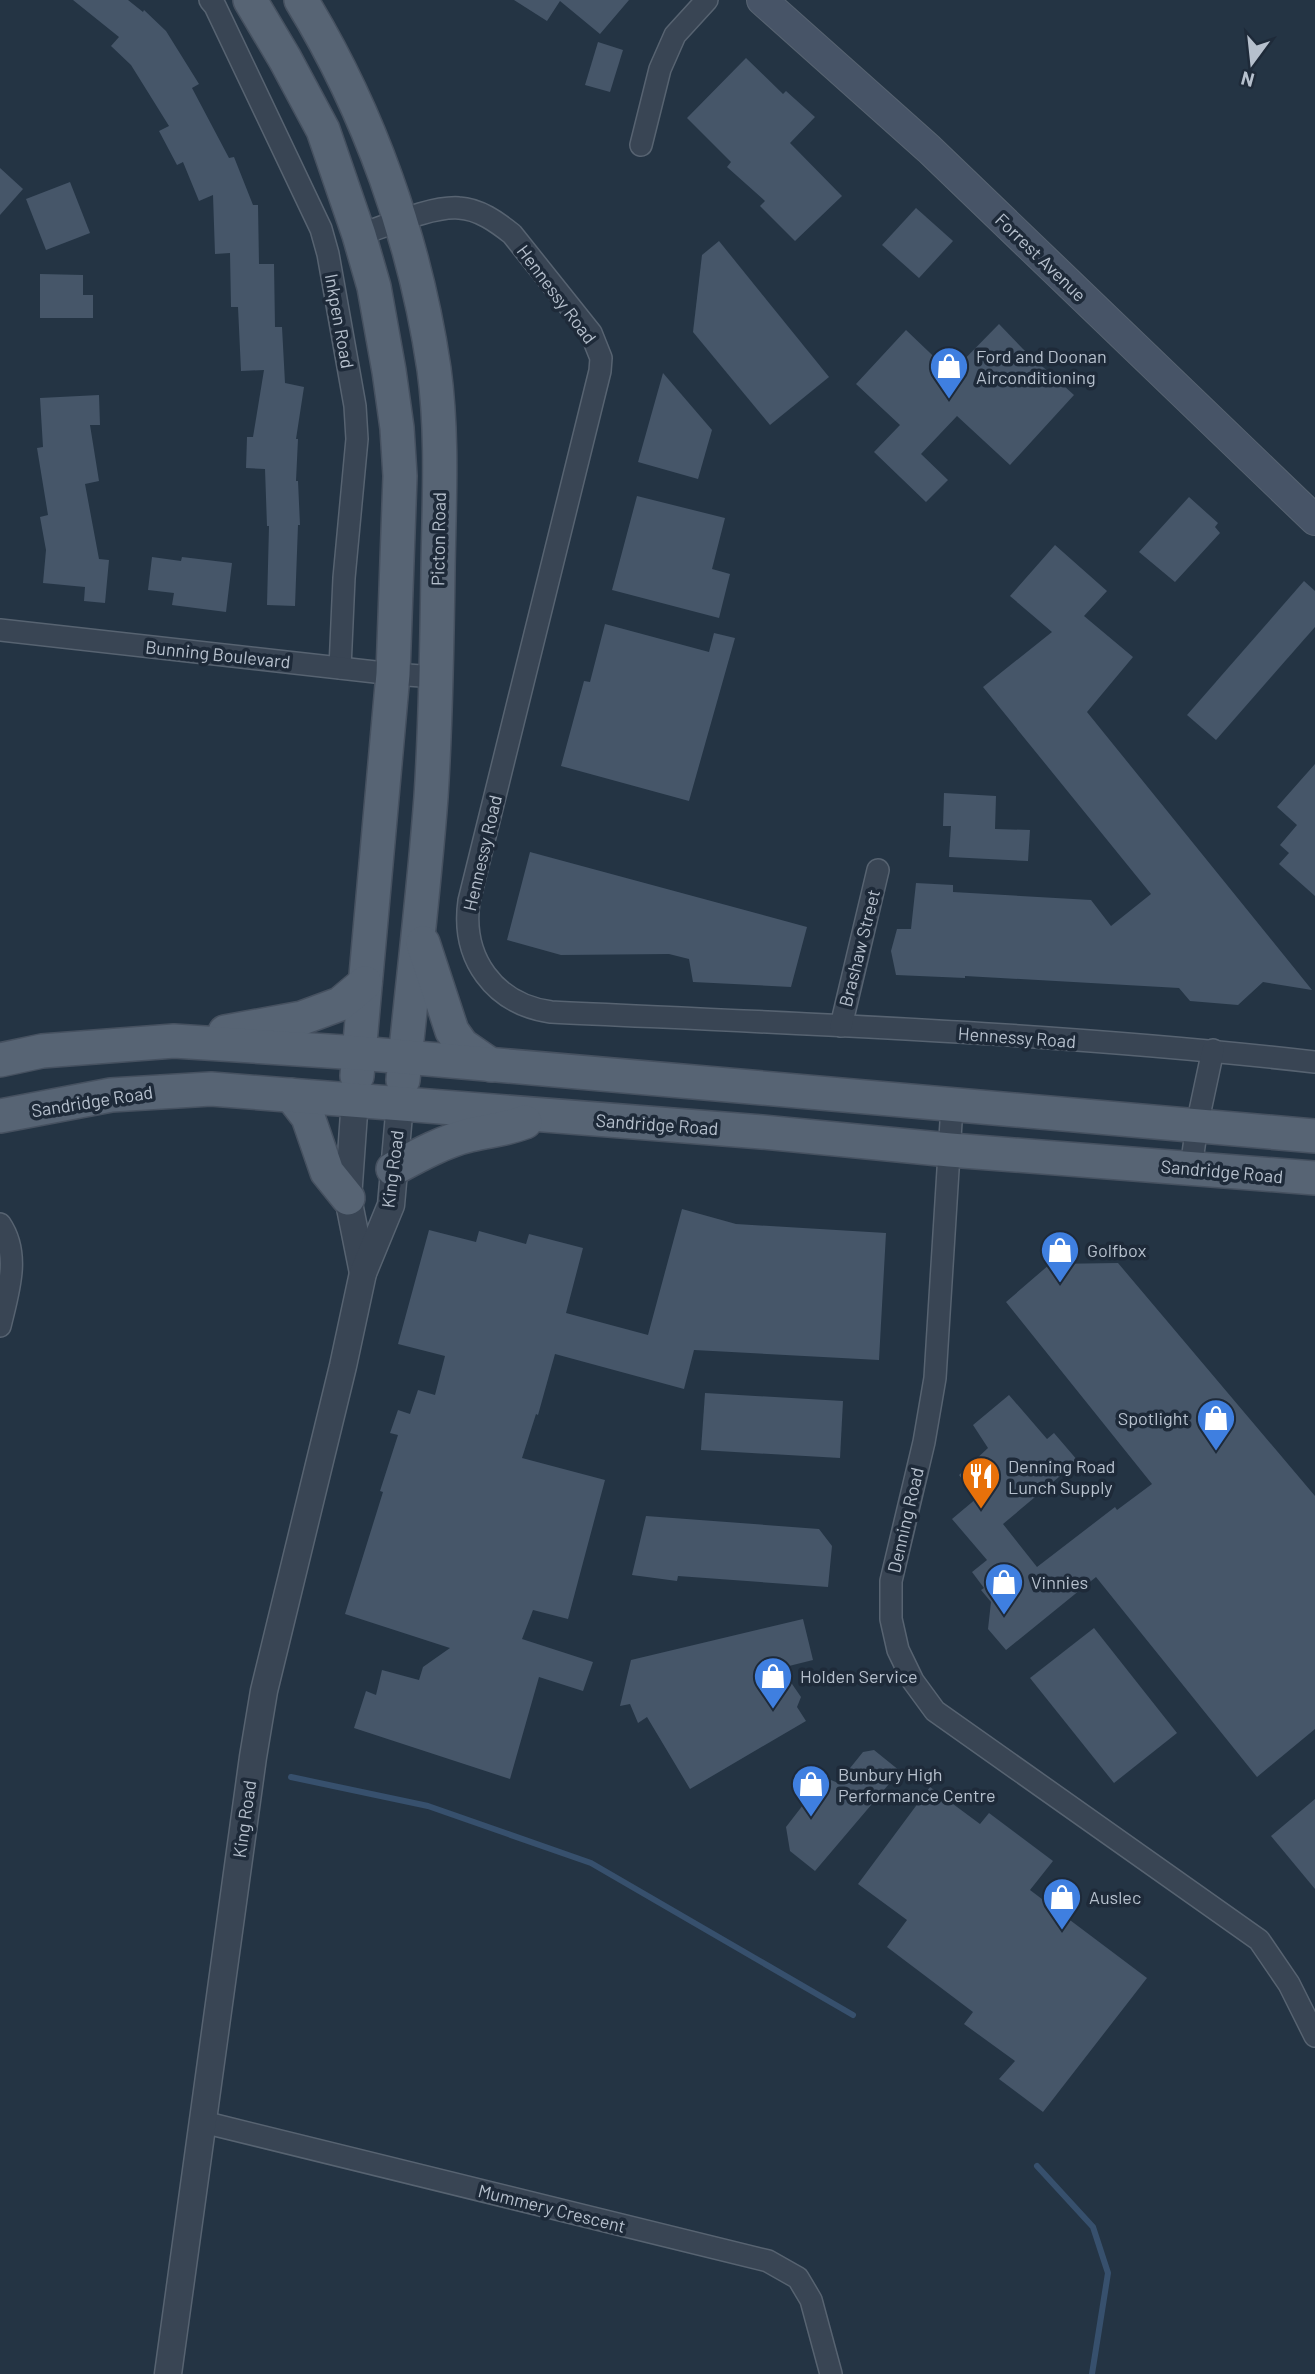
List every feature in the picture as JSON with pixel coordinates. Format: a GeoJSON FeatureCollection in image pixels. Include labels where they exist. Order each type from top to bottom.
{"type":"FeatureCollection","features":[{"type":"Feature","properties":{"kind":"main road"},"geometry":{"type":"LineString","coordinates":[[250,0],[323,130],[359,235],[374,286],[397,431],[400,476],[393,674],[355,1099]]}},
{"type":"Feature","properties":{"kind":"main road","name":"Picton Road"},"geometry":{"type":"LineString","coordinates":[[302,0],[344,74],[402,220],[434,372],[439,436],[436,677],[430,798],[400,1103]]}},
{"type":"Feature","properties":{"kind":"main road","name":"Forrest Avenue"},"geometry":{"type":"LineString","coordinates":[[762,0],[929,149],[1310,505]]}},
{"type":"Feature","properties":{"kind":"main road"},"geometry":{"type":"LineString","coordinates":[[418,928],[452,1031],[461,1045],[491,1065]]}},
{"type":"Feature","properties":{"kind":"main road"},"geometry":{"type":"LineString","coordinates":[[0,1060],[42,1051],[174,1041],[302,1018],[340,1004],[365,983]]}},
{"type":"Feature","properties":{"kind":"main road"},"geometry":{"type":"LineString","coordinates":[[174,1041],[359,1053],[1315,1136]]}},
{"type":"Feature","properties":{"kind":"main road","name":"Sandridge Road"},"geometry":{"type":"LineString","coordinates":[[0,1116],[111,1094],[211,1089],[1315,1178]]}},
{"type":"Feature","properties":{"kind":"main road"},"geometry":{"type":"LineString","coordinates":[[291,1095],[308,1117],[327,1172],[348,1198]]}},
{"type":"Feature","properties":{"kind":"main road"},"geometry":{"type":"LineString","coordinates":[[393,1169],[421,1154],[468,1135],[503,1130],[544,1115]]}},
{"type":"Feature","properties":{"kind":"street","name":"Inkpen Road"},"geometry":{"type":"LineString","coordinates":[[210,0],[321,229],[328,254],[355,406],[357,439],[344,578],[340,668]]}},
{"type":"Feature","properties":{"kind":"street"},"geometry":{"type":"LineString","coordinates":[[640,145],[660,69],[675,35],[708,0]]}},
{"type":"Feature","properties":{"kind":"street","name":"Hennessy Road"},"geometry":{"type":"LineString","coordinates":[[359,235],[440,209],[460,208],[498,222],[512,234],[591,333],[601,358],[600,372],[469,901],[470,946],[486,975],[511,1000],[538,1010],[841,1026],[1213,1051],[1315,1062]]}},
{"type":"Feature","properties":{"kind":"street","name":"Bunning Boulevard"},"geometry":{"type":"LineString","coordinates":[[0,630],[436,677]]}},
{"type":"Feature","properties":{"kind":"street","name":"Brashaw Street"},"geometry":{"type":"LineString","coordinates":[[841,1026],[878,870]]}},
{"type":"Feature","properties":{"kind":"street"},"geometry":{"type":"LineString","coordinates":[[1191,1168],[1213,1051]]}},
{"type":"Feature","properties":{"kind":"street","name":"King Road"},"geometry":{"type":"LineString","coordinates":[[355,1099],[348,1198],[363,1273]]}},
{"type":"Feature","properties":{"kind":"street","name":"King Road"},"geometry":{"type":"LineString","coordinates":[[168,2374],[264,1691],[363,1273],[391,1205],[400,1103]]}},
{"type":"Feature","properties":{"kind":"street","name":"Denning Road"},"geometry":{"type":"LineString","coordinates":[[952,1106],[935,1378],[924,1442],[891,1581],[891,1619],[898,1650],[913,1681],[935,1711],[1259,1940],[1289,1984],[1315,2036]]}},
{"type":"Feature","properties":{"kind":"street"},"geometry":{"type":"LineString","coordinates":[[0,1224],[8,1235],[13,1269],[0,1326]]}},
{"type":"Feature","properties":{"kind":"street","name":"Mummery Crescent"},"geometry":{"type":"LineString","coordinates":[[203,2122],[768,2261],[798,2278],[811,2300],[831,2374]]}},
{"type":"Feature","properties":{"kind":"building"},"geometry":{"type":"Polygon","coordinates":[[[73,0],[128,0],[143,12],[144,10],[166,31],[199,84],[192,88],[229,158],[234,157],[253,205],[258,205],[259,264],[274,264],[275,327],[282,327],[285,383],[304,387],[296,439],[300,525],[295,606],[267,605],[269,526],[265,469],[246,468],[247,437],[253,437],[264,370],[241,371],[238,307],[231,307],[230,253],[215,254],[213,195],[199,201],[183,162],[177,165],[159,131],[169,126],[131,65],[111,46],[119,37],[73,0]]]}},
{"type":"Feature","properties":{"kind":"building"},"geometry":{"type":"Polygon","coordinates":[[[514,0],[629,0],[600,34],[560,1],[547,21],[514,0]]]}},
{"type":"Feature","properties":{"kind":"building"},"geometry":{"type":"Polygon","coordinates":[[[598,42],[623,50],[610,92],[585,85],[598,42]]]}},
{"type":"Feature","properties":{"kind":"building"},"geometry":{"type":"Polygon","coordinates":[[[746,58],[783,94],[786,91],[815,117],[790,143],[842,196],[795,241],[760,206],[765,201],[727,167],[731,162],[687,118],[746,58]]]}},
{"type":"Feature","properties":{"kind":"building"},"geometry":{"type":"Polygon","coordinates":[[[0,168],[23,189],[0,215],[0,168]]]}},
{"type":"Feature","properties":{"kind":"building"},"geometry":{"type":"Polygon","coordinates":[[[70,182],[90,233],[46,250],[26,199],[70,182]]]}},
{"type":"Feature","properties":{"kind":"building"},"geometry":{"type":"Polygon","coordinates":[[[916,208],[953,241],[919,278],[882,245],[916,208]]]}},
{"type":"Feature","properties":{"kind":"building"},"geometry":{"type":"Polygon","coordinates":[[[719,241],[829,377],[770,425],[693,332],[702,255],[719,241]]]}},
{"type":"Feature","properties":{"kind":"building"},"geometry":{"type":"Polygon","coordinates":[[[40,274],[83,275],[83,295],[93,295],[93,318],[40,318],[40,274]]]}},
{"type":"Feature","properties":{"kind":"building"},"geometry":{"type":"Polygon","coordinates":[[[999,324],[1074,395],[1010,465],[957,416],[921,454],[948,480],[926,502],[874,452],[900,425],[856,384],[906,330],[951,373],[999,324]]]}},
{"type":"Feature","properties":{"kind":"building"},"geometry":{"type":"Polygon","coordinates":[[[663,373],[712,430],[698,479],[638,462],[663,373]]]}},
{"type":"Feature","properties":{"kind":"building"},"geometry":{"type":"Polygon","coordinates":[[[99,395],[100,425],[90,425],[99,481],[85,484],[99,559],[109,560],[105,603],[84,601],[85,587],[43,583],[46,550],[40,517],[48,515],[37,448],[43,447],[40,398],[99,395]]]}},
{"type":"Feature","properties":{"kind":"building"},"geometry":{"type":"Polygon","coordinates":[[[637,496],[725,518],[712,569],[730,574],[719,618],[612,590],[637,496]]]}},
{"type":"Feature","properties":{"kind":"building"},"geometry":{"type":"Polygon","coordinates":[[[1189,497],[1218,523],[1215,527],[1220,533],[1175,582],[1139,552],[1189,497]]]}},
{"type":"Feature","properties":{"kind":"building"},"geometry":{"type":"Polygon","coordinates":[[[1055,545],[1107,591],[1084,616],[1133,657],[1087,712],[1312,990],[1263,982],[1238,1005],[1190,1001],[1179,988],[965,976],[896,975],[891,951],[897,929],[911,929],[916,883],[953,885],[953,892],[1091,900],[1111,926],[1151,894],[983,687],[1052,632],[1010,596],[1055,545]]]}},
{"type":"Feature","properties":{"kind":"building"},"geometry":{"type":"Polygon","coordinates":[[[152,557],[181,561],[182,557],[232,563],[226,612],[172,605],[174,593],[148,590],[152,557]]]}},
{"type":"Feature","properties":{"kind":"building"},"geometry":{"type":"Polygon","coordinates":[[[1304,581],[1315,591],[1315,627],[1216,740],[1187,715],[1304,581]]]}},
{"type":"Feature","properties":{"kind":"building"},"geometry":{"type":"Polygon","coordinates":[[[605,624],[709,652],[714,633],[735,638],[689,801],[561,766],[584,681],[590,682],[605,624]]]}},
{"type":"Feature","properties":{"kind":"building"},"geometry":{"type":"Polygon","coordinates":[[[1315,764],[1315,896],[1279,864],[1289,853],[1280,845],[1297,825],[1277,807],[1315,764]]]}},
{"type":"Feature","properties":{"kind":"building"},"geometry":{"type":"Polygon","coordinates":[[[944,793],[996,796],[995,829],[1030,830],[1028,861],[949,857],[951,826],[943,826],[944,793]]]}},
{"type":"Feature","properties":{"kind":"building"},"geometry":{"type":"Polygon","coordinates":[[[530,852],[807,927],[791,987],[693,982],[689,959],[669,954],[561,955],[507,940],[530,852]]]}},
{"type":"Feature","properties":{"kind":"building"},"geometry":{"type":"Polygon","coordinates":[[[682,1209],[736,1224],[886,1233],[879,1360],[694,1350],[684,1389],[555,1354],[538,1415],[536,1414],[522,1458],[605,1480],[568,1619],[533,1610],[522,1639],[593,1662],[583,1691],[539,1677],[510,1779],[354,1728],[366,1691],[376,1695],[382,1670],[419,1680],[423,1667],[450,1648],[345,1614],[398,1435],[390,1433],[398,1410],[410,1414],[418,1390],[435,1395],[445,1356],[398,1344],[429,1230],[476,1242],[479,1231],[526,1244],[529,1234],[583,1248],[566,1313],[648,1335],[682,1209]]]}},
{"type":"Feature","properties":{"kind":"building"},"geometry":{"type":"Polygon","coordinates":[[[1118,1263],[1315,1496],[1315,1729],[1257,1777],[1096,1577],[1006,1650],[988,1629],[991,1602],[972,1572],[987,1560],[952,1519],[977,1498],[959,1475],[988,1448],[973,1425],[1009,1395],[1047,1439],[1054,1433],[1078,1461],[1003,1524],[1037,1567],[1115,1507],[1117,1510],[1152,1484],[1006,1302],[1050,1264],[1118,1263]]]}},
{"type":"Feature","properties":{"kind":"building"},"geometry":{"type":"Polygon","coordinates":[[[705,1393],[843,1401],[840,1458],[701,1450],[705,1393]]]}},
{"type":"Feature","properties":{"kind":"building"},"geometry":{"type":"Polygon","coordinates":[[[646,1516],[819,1529],[832,1546],[828,1587],[678,1576],[677,1581],[632,1575],[646,1516]]]}},
{"type":"Feature","properties":{"kind":"building"},"geometry":{"type":"Polygon","coordinates":[[[803,1619],[813,1660],[781,1668],[801,1697],[797,1707],[806,1721],[690,1789],[647,1717],[638,1723],[630,1704],[620,1706],[631,1660],[803,1619]]]}},
{"type":"Feature","properties":{"kind":"building"},"geometry":{"type":"Polygon","coordinates":[[[1094,1628],[1177,1733],[1114,1783],[1030,1678],[1094,1628]]]}},
{"type":"Feature","properties":{"kind":"building"},"geometry":{"type":"Polygon","coordinates":[[[874,1750],[900,1771],[815,1871],[790,1851],[786,1827],[803,1805],[808,1809],[831,1780],[838,1783],[863,1752],[874,1750]]]}},
{"type":"Feature","properties":{"kind":"building"},"geometry":{"type":"Polygon","coordinates":[[[930,1787],[980,1824],[989,1813],[1053,1861],[1030,1890],[1147,1978],[1043,2112],[999,2079],[1015,2061],[964,2024],[973,2012],[887,1947],[907,1920],[858,1884],[930,1787]]]}},
{"type":"Feature","properties":{"kind":"building"},"geometry":{"type":"Polygon","coordinates":[[[1315,1799],[1315,1889],[1271,1836],[1315,1799]]]}},
{"type":"Feature","properties":{"kind":"waterway"},"geometry":{"type":"LineString","coordinates":[[291,1777],[428,1806],[591,1863],[853,2015]]}},
{"type":"Feature","properties":{"kind":"waterway"},"geometry":{"type":"LineString","coordinates":[[1037,2166],[1093,2227],[1108,2273],[1092,2374]]}},
{"type":"Feature","properties":{"kind":"place","name":"Ford and Doonan Airconditioning"},"geometry":{"type":"Point","coordinates":[949,400]}},
{"type":"Feature","properties":{"kind":"place","name":"Golfbox"},"geometry":{"type":"Point","coordinates":[1060,1284]}},
{"type":"Feature","properties":{"kind":"place","name":"Spotlight"},"geometry":{"type":"Point","coordinates":[1216,1452]}},
{"type":"Feature","properties":{"kind":"place","name":"Denning Road Lunch Supply"},"geometry":{"type":"Point","coordinates":[981,1510]}},
{"type":"Feature","properties":{"kind":"place","name":"Vinnies"},"geometry":{"type":"Point","coordinates":[1004,1616]}},
{"type":"Feature","properties":{"kind":"place","name":"Holden Service"},"geometry":{"type":"Point","coordinates":[773,1710]}},
{"type":"Feature","properties":{"kind":"place","name":"Bunbury High Performance Centre"},"geometry":{"type":"Point","coordinates":[811,1818]}},
{"type":"Feature","properties":{"kind":"place","name":"Auslec"},"geometry":{"type":"Point","coordinates":[1062,1931]}}]}
